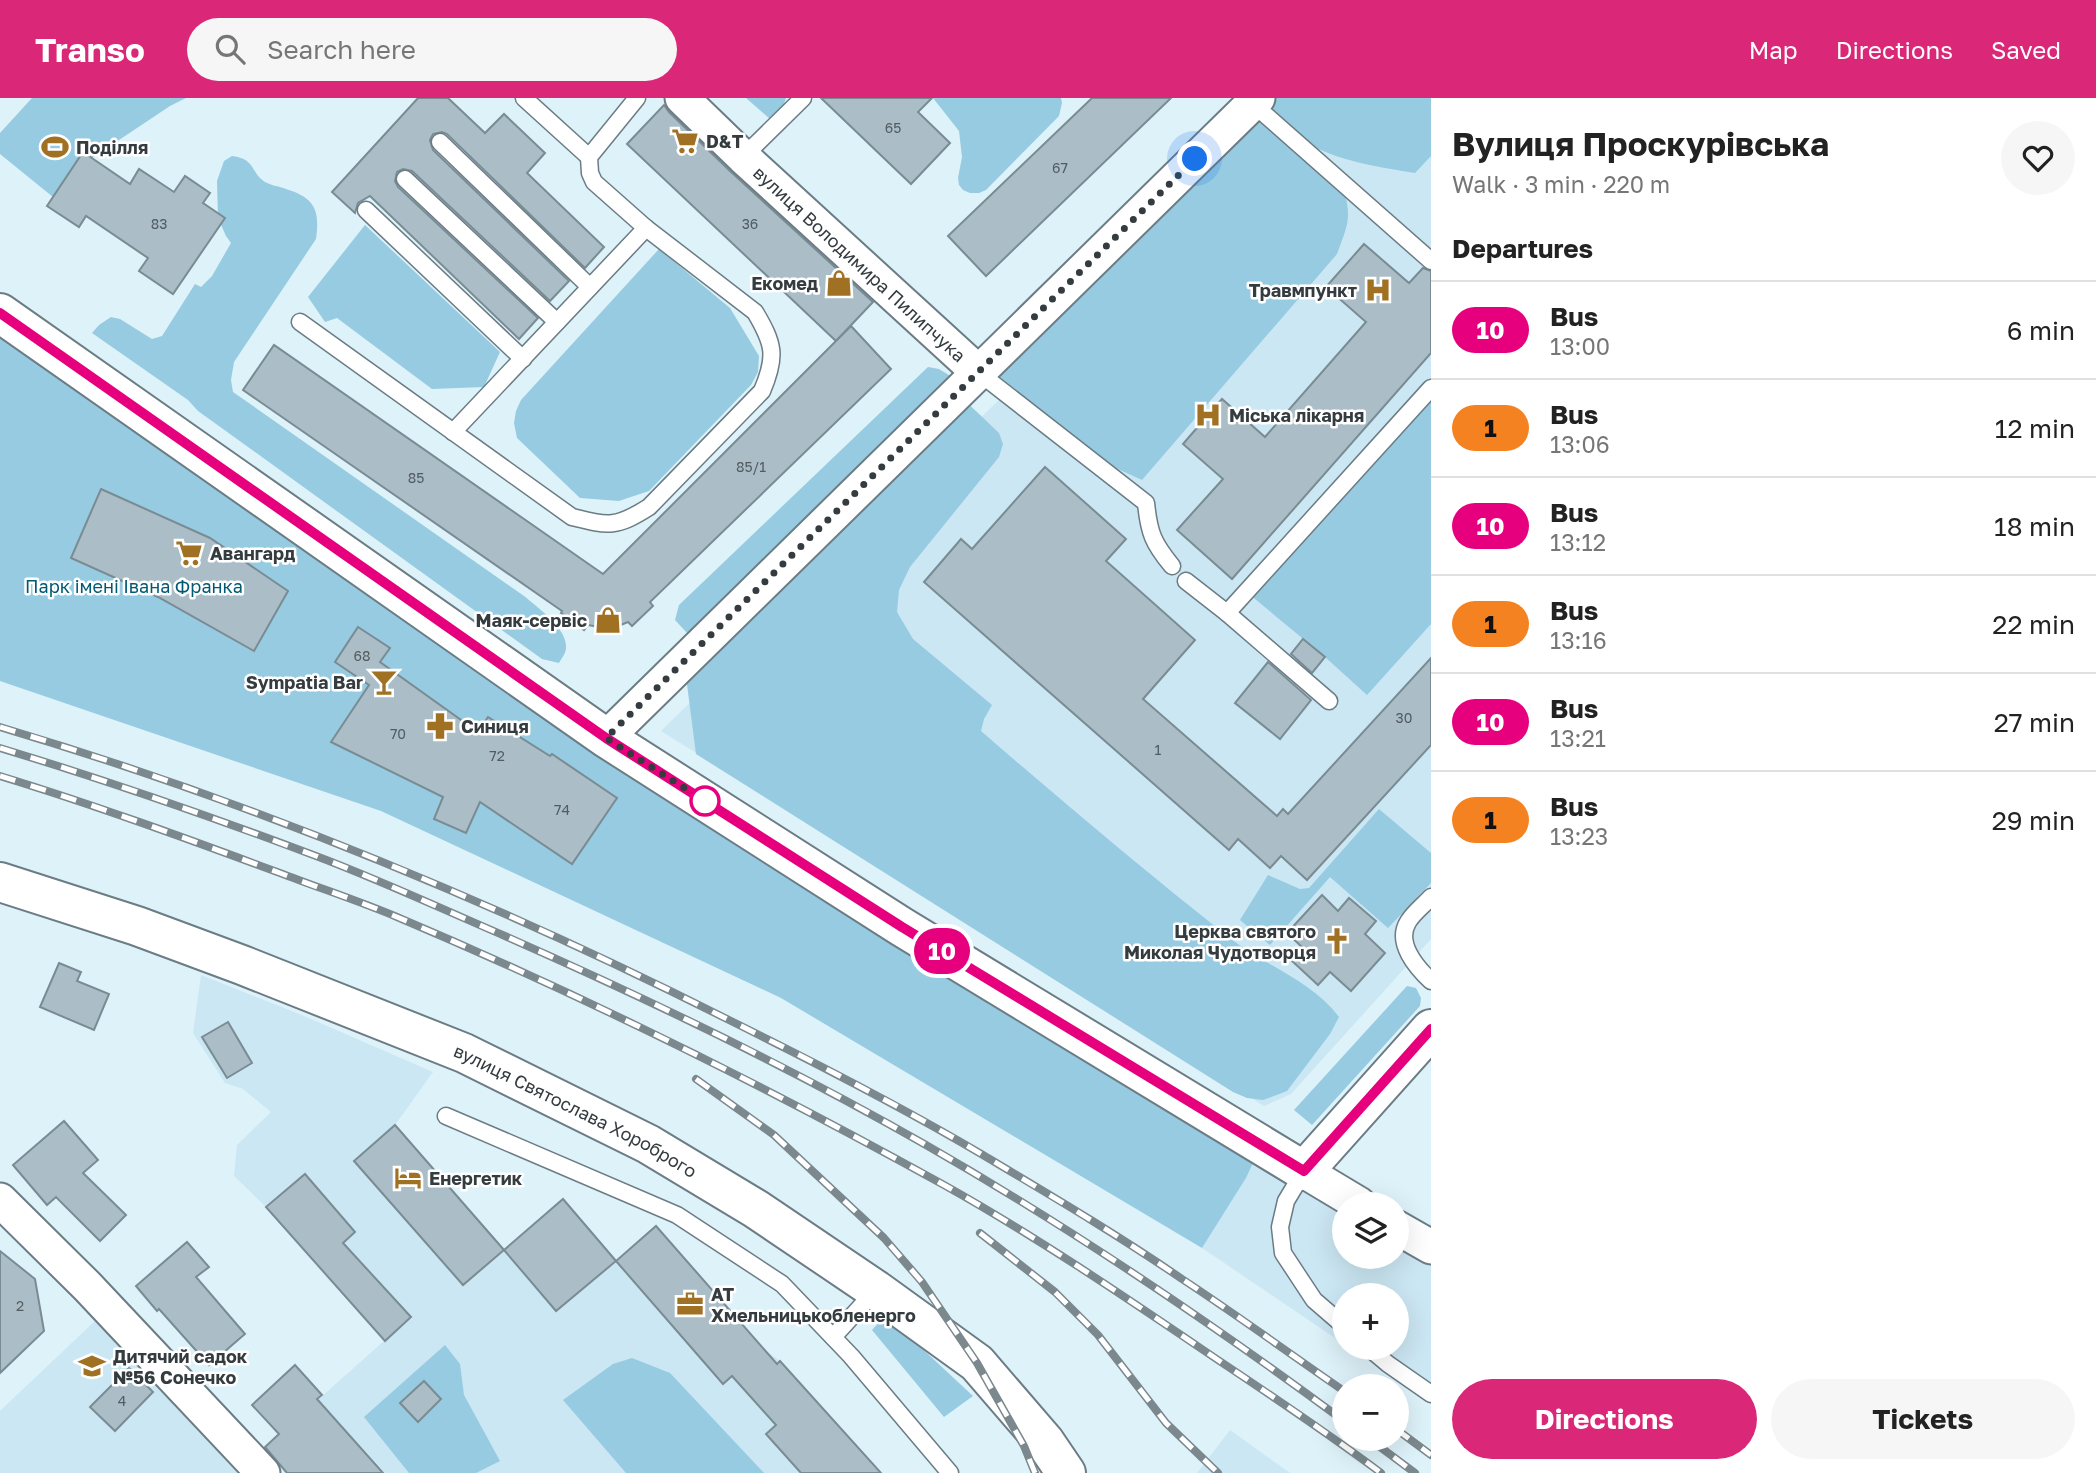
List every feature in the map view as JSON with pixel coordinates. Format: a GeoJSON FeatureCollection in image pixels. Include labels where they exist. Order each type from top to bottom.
{"type":"FeatureCollection","features":[{"type":"Feature","properties":{"kind":"main road"},"geometry":{"type":"LineString","coordinates":[[0,313],[606,738],[902,927],[1304,1171],[1431,1029]]}},
{"type":"Feature","properties":{"kind":"main road","name":"вулиця Святослава Хороброго"},"geometry":{"type":"LineString","coordinates":[[0,882],[160,934],[464,1053],[648,1144],[756,1209],[876,1290],[977,1363],[1045,1441],[1066,1473]]}},
{"type":"Feature","properties":{"kind":"street","name":"вулиця Володимира Пилипчука"},"geometry":{"type":"LineString","coordinates":[[682,98],[978,372]]}},
{"type":"Feature","properties":{"kind":"street"},"geometry":{"type":"LineString","coordinates":[[606,738],[1255,101]]}},
{"type":"Feature","properties":{"kind":"street"},"geometry":{"type":"LineString","coordinates":[[1304,1171],[1339,1192]]}},
{"type":"Feature","properties":{"kind":"street"},"geometry":{"type":"LineString","coordinates":[[0,1200],[88,1286],[263,1473]]}},
{"type":"Feature","properties":{"kind":"street"},"geometry":{"type":"LineString","coordinates":[[1409,1234],[1431,1247]]}},
{"type":"Feature","properties":{"kind":"lane"},"geometry":{"type":"LineString","coordinates":[[524,98],[589,157]]}},
{"type":"Feature","properties":{"kind":"lane"},"geometry":{"type":"LineString","coordinates":[[300,322],[572,517],[618,524],[631,519],[649,507],[762,391],[771,370],[772,348],[767,331],[755,312],[646,228],[594,182],[590,173],[589,157],[637,98]]}},
{"type":"Feature","properties":{"kind":"lane"},"geometry":{"type":"LineString","coordinates":[[743,157],[803,98]]}},
{"type":"Feature","properties":{"kind":"lane"},"geometry":{"type":"LineString","coordinates":[[1255,101],[1431,261]]}},
{"type":"Feature","properties":{"kind":"lane"},"geometry":{"type":"LineString","coordinates":[[440,142],[590,287]]}},
{"type":"Feature","properties":{"kind":"lane"},"geometry":{"type":"LineString","coordinates":[[405,179],[557,322]]}},
{"type":"Feature","properties":{"kind":"lane"},"geometry":{"type":"LineString","coordinates":[[366,210],[523,359]]}},
{"type":"Feature","properties":{"kind":"lane"},"geometry":{"type":"LineString","coordinates":[[453,432],[646,228]]}},
{"type":"Feature","properties":{"kind":"lane"},"geometry":{"type":"LineString","coordinates":[[978,372],[1146,503],[1147,522],[1156,547],[1172,566]]}},
{"type":"Feature","properties":{"kind":"lane"},"geometry":{"type":"LineString","coordinates":[[1227,613],[1431,388]]}},
{"type":"Feature","properties":{"kind":"lane"},"geometry":{"type":"LineString","coordinates":[[1185,581],[1227,613],[1328,701]]}},
{"type":"Feature","properties":{"kind":"lane"},"geometry":{"type":"LineString","coordinates":[[1431,897],[1406,924],[1404,942],[1414,964],[1431,981]]}},
{"type":"Feature","properties":{"kind":"lane"},"geometry":{"type":"LineString","coordinates":[[446,1116],[677,1215],[782,1284],[833,1337],[950,1473]]}},
{"type":"Feature","properties":{"kind":"lane"},"geometry":{"type":"LineString","coordinates":[[1304,1171],[1286,1201],[1280,1227],[1283,1253],[1314,1300],[1332,1316]]}},
{"type":"Feature","properties":{"kind":"lane"},"geometry":{"type":"LineString","coordinates":[[833,1337],[876,1290]]}},
{"type":"Feature","properties":{"kind":"lane"},"geometry":{"type":"LineString","coordinates":[[1383,1360],[1431,1394]]}},
{"type":"Feature","properties":{"kind":"shaded area","name":"Міська лікарня"},"geometry":{"type":"Polygon","coordinates":[[[1307,98],[1431,98],[1431,939],[1291,1094],[1264,1106],[661,731],[1307,98]]]}},
{"type":"Feature","properties":{"kind":"shaded area"},"geometry":{"type":"Polygon","coordinates":[[[201,975],[433,1072],[395,1125],[503,1250],[563,1199],[616,1261],[656,1226],[764,1349],[780,1361],[881,1473],[287,1473],[264,1448],[385,1340],[266,1207],[234,1176],[237,1145],[271,1112],[243,1089],[225,1083],[193,1033],[201,975]]]}},
{"type":"Feature","properties":{"kind":"shaded area"},"geometry":{"type":"Polygon","coordinates":[[[1255,1159],[1332,1206],[1332,1269],[1409,1269],[1409,1251],[1431,1265],[1431,1402],[1409,1387],[1409,1374],[1389,1374],[1368,1360],[1409,1360],[1409,1283],[1332,1283],[1332,1336],[1202,1248],[1255,1159]]]}},
{"type":"Feature","properties":{"kind":"shaded area","name":"Дитячий садок №56 Сонечко"},"geometry":{"type":"Polygon","coordinates":[[[95,1321],[237,1473],[0,1473],[0,1411],[95,1321]]]}},
{"type":"Feature","properties":{"kind":"shaded area"},"geometry":{"type":"Polygon","coordinates":[[[1230,1430],[1290,1473],[1197,1473],[1230,1430]]]}},
{"type":"Feature","properties":{"kind":"green space","name":"Поділля"},"geometry":{"type":"Polygon","coordinates":[[[32,98],[186,98],[92,158],[83,152],[53,197],[0,154],[0,133],[32,98]]]}},
{"type":"Feature","properties":{"kind":"green space"},"geometry":{"type":"Polygon","coordinates":[[[746,98],[786,98],[780,115],[770,119],[746,98]]]}},
{"type":"Feature","properties":{"kind":"green space"},"geometry":{"type":"Polygon","coordinates":[[[933,98],[1061,98],[1062,103],[1059,116],[986,190],[970,193],[959,185],[962,157],[959,131],[933,98]]]}},
{"type":"Feature","properties":{"kind":"green space"},"geometry":{"type":"Polygon","coordinates":[[[1272,98],[1431,98],[1431,156],[1415,173],[1330,154],[1301,139],[1282,123],[1269,110],[1272,98]]]}},
{"type":"Feature","properties":{"kind":"green space"},"geometry":{"type":"Polygon","coordinates":[[[1252,103],[1342,183],[1348,212],[1344,234],[1337,254],[1142,480],[1107,464],[978,372],[1252,103]]]}},
{"type":"Feature","properties":{"kind":"green space"},"geometry":{"type":"Polygon","coordinates":[[[232,156],[249,163],[265,182],[296,193],[309,201],[317,220],[316,239],[234,362],[231,380],[233,392],[524,596],[551,619],[562,633],[566,650],[559,663],[542,659],[92,333],[111,317],[120,319],[152,339],[162,336],[195,284],[201,287],[212,276],[231,243],[218,218],[217,181],[224,161],[232,156]]]}},
{"type":"Feature","properties":{"kind":"green space"},"geometry":{"type":"Polygon","coordinates":[[[365,225],[500,352],[484,387],[432,389],[337,318],[325,322],[308,297],[365,225]]]}},
{"type":"Feature","properties":{"kind":"green space"},"geometry":{"type":"Polygon","coordinates":[[[659,249],[730,308],[759,356],[758,372],[751,385],[649,491],[619,501],[580,498],[517,438],[514,423],[516,411],[521,400],[659,249]]]}},
{"type":"Feature","properties":{"kind":"green space","name":"Парк імені Івана Франка"},"geometry":{"type":"Polygon","coordinates":[[[0,329],[1255,1159],[1202,1248],[781,998],[381,811],[0,681],[0,329]]]}},
{"type":"Feature","properties":{"kind":"green space"},"geometry":{"type":"Polygon","coordinates":[[[928,367],[939,369],[952,377],[957,393],[999,433],[1003,444],[999,457],[910,567],[899,590],[897,612],[913,639],[992,705],[981,731],[1199,914],[1245,949],[1316,993],[1339,1017],[1330,1034],[1287,1091],[1263,1100],[1247,1098],[1233,1092],[696,754],[684,661],[707,638],[688,634],[675,620],[679,605],[928,367]]]}},
{"type":"Feature","properties":{"kind":"green space"},"geometry":{"type":"Polygon","coordinates":[[[1429,400],[1431,624],[1367,695],[1249,594],[1429,400]]]}},
{"type":"Feature","properties":{"kind":"green space"},"geometry":{"type":"Polygon","coordinates":[[[1379,809],[1431,853],[1431,883],[1388,928],[1330,877],[1270,945],[1240,920],[1268,875],[1300,889],[1309,888],[1379,809]]]}},
{"type":"Feature","properties":{"kind":"green space"},"geometry":{"type":"Polygon","coordinates":[[[1407,986],[1416,988],[1421,998],[1420,1006],[1312,1125],[1294,1110],[1407,986]]]}},
{"type":"Feature","properties":{"kind":"green space"},"geometry":{"type":"Polygon","coordinates":[[[886,1315],[973,1396],[944,1417],[872,1330],[886,1315]]]}},
{"type":"Feature","properties":{"kind":"green space"},"geometry":{"type":"Polygon","coordinates":[[[445,1345],[460,1364],[464,1395],[500,1461],[476,1473],[409,1473],[364,1417],[445,1345]]]}},
{"type":"Feature","properties":{"kind":"green space"},"geometry":{"type":"Polygon","coordinates":[[[632,1358],[670,1373],[764,1473],[626,1473],[563,1400],[613,1364],[632,1358]]]}},
{"type":"Feature","properties":{"kind":"building"},"geometry":{"type":"Polygon","coordinates":[[[418,98],[448,98],[485,133],[504,114],[545,153],[527,173],[604,247],[585,268],[447,134],[433,134],[430,140],[433,150],[569,281],[550,301],[412,171],[403,169],[397,172],[395,181],[398,187],[538,318],[519,339],[370,196],[358,203],[355,213],[332,192],[418,98]]]}},
{"type":"Feature","properties":{"kind":"building"},"geometry":{"type":"Polygon","coordinates":[[[821,98],[932,98],[918,112],[950,143],[911,184],[821,98]]]}},
{"type":"Feature","properties":{"kind":"building"},"geometry":{"type":"Polygon","coordinates":[[[1092,98],[1171,98],[986,276],[948,236],[1092,98]]]}},
{"type":"Feature","properties":{"kind":"building"},"geometry":{"type":"Polygon","coordinates":[[[664,105],[730,171],[873,302],[836,341],[627,144],[664,105]]]}},
{"type":"Feature","properties":{"kind":"building"},"geometry":{"type":"Polygon","coordinates":[[[83,152],[130,184],[139,169],[174,192],[185,176],[210,193],[203,203],[225,218],[173,294],[139,271],[148,258],[86,216],[79,227],[47,206],[83,152]]]}},
{"type":"Feature","properties":{"kind":"building"},"geometry":{"type":"Polygon","coordinates":[[[1364,244],[1409,283],[1423,268],[1431,271],[1431,353],[1232,579],[1177,530],[1223,479],[1183,444],[1222,399],[1265,437],[1366,322],[1326,287],[1364,244]]]}},
{"type":"Feature","properties":{"kind":"building"},"geometry":{"type":"Polygon","coordinates":[[[851,326],[891,369],[650,602],[653,606],[632,626],[628,622],[611,629],[588,625],[584,630],[561,613],[562,611],[243,390],[274,345],[603,574],[851,326]]]}},
{"type":"Feature","properties":{"kind":"building"},"geometry":{"type":"Polygon","coordinates":[[[1045,467],[1126,539],[1106,561],[1195,640],[1143,699],[1277,816],[1283,809],[1288,814],[1431,658],[1431,745],[1307,880],[1281,856],[1270,868],[1238,839],[1229,850],[924,582],[961,539],[972,549],[1045,467]]]}},
{"type":"Feature","properties":{"kind":"building"},"geometry":{"type":"Polygon","coordinates":[[[101,489],[210,538],[288,591],[254,651],[158,597],[71,558],[101,489]]]}},
{"type":"Feature","properties":{"kind":"building"},"geometry":{"type":"Polygon","coordinates":[[[358,627],[390,648],[380,662],[478,732],[488,717],[550,756],[552,754],[617,798],[572,864],[480,802],[466,833],[434,819],[443,797],[331,742],[369,685],[335,662],[358,627]]]}},
{"type":"Feature","properties":{"kind":"building"},"geometry":{"type":"Polygon","coordinates":[[[1303,639],[1325,657],[1312,673],[1291,654],[1303,639]]]}},
{"type":"Feature","properties":{"kind":"building"},"geometry":{"type":"Polygon","coordinates":[[[1268,662],[1311,700],[1280,739],[1235,703],[1268,662]]]}},
{"type":"Feature","properties":{"kind":"building"},"geometry":{"type":"Polygon","coordinates":[[[1322,895],[1338,911],[1349,898],[1376,921],[1365,934],[1385,953],[1351,991],[1330,972],[1318,985],[1292,961],[1303,948],[1287,933],[1322,895]]]}},
{"type":"Feature","properties":{"kind":"building"},"geometry":{"type":"Polygon","coordinates":[[[59,963],[81,972],[77,981],[109,994],[94,1030],[40,1007],[59,963]]]}},
{"type":"Feature","properties":{"kind":"building"},"geometry":{"type":"Polygon","coordinates":[[[228,1022],[252,1063],[227,1078],[202,1037],[228,1022]]]}},
{"type":"Feature","properties":{"kind":"building"},"geometry":{"type":"Polygon","coordinates":[[[64,1121],[98,1160],[83,1173],[126,1215],[100,1241],[56,1197],[47,1205],[13,1165],[64,1121]]]}},
{"type":"Feature","properties":{"kind":"building"},"geometry":{"type":"Polygon","coordinates":[[[395,1125],[504,1250],[463,1285],[354,1161],[395,1125]]]}},
{"type":"Feature","properties":{"kind":"building"},"geometry":{"type":"Polygon","coordinates":[[[305,1174],[355,1232],[343,1243],[411,1317],[385,1341],[266,1207],[305,1174]]]}},
{"type":"Feature","properties":{"kind":"building"},"geometry":{"type":"Polygon","coordinates":[[[563,1199],[616,1261],[556,1311],[504,1250],[563,1199]]]}},
{"type":"Feature","properties":{"kind":"building"},"geometry":{"type":"Polygon","coordinates":[[[656,1226],[777,1364],[780,1361],[881,1473],[801,1473],[766,1434],[776,1425],[732,1376],[723,1384],[616,1261],[656,1226]]]}},
{"type":"Feature","properties":{"kind":"building"},"geometry":{"type":"Polygon","coordinates":[[[187,1242],[209,1267],[196,1277],[245,1334],[209,1365],[136,1286],[187,1242]]]}},
{"type":"Feature","properties":{"kind":"building"},"geometry":{"type":"Polygon","coordinates":[[[0,1251],[35,1279],[44,1331],[0,1373],[0,1251]]]}},
{"type":"Feature","properties":{"kind":"building"},"geometry":{"type":"Polygon","coordinates":[[[295,1365],[322,1395],[317,1399],[383,1473],[287,1473],[265,1447],[279,1434],[252,1405],[295,1365]]]}},
{"type":"Feature","properties":{"kind":"building"},"geometry":{"type":"Polygon","coordinates":[[[129,1368],[153,1392],[115,1431],[90,1407],[129,1368]]]}},
{"type":"Feature","properties":{"kind":"building"},"geometry":{"type":"Polygon","coordinates":[[[424,1381],[441,1399],[418,1422],[400,1403],[424,1381]]]}},
{"type":"Feature","properties":{"kind":"railway"},"geometry":{"type":"LineString","coordinates":[[0,727],[187,788],[371,857],[552,935],[729,1020],[921,1120],[1059,1200],[1223,1306],[1332,1383]]}},
{"type":"Feature","properties":{"kind":"railway"},"geometry":{"type":"LineString","coordinates":[[0,748],[198,813],[364,875],[612,984],[771,1061],[875,1116],[1034,1209],[1191,1312],[1332,1412]]}},
{"type":"Feature","properties":{"kind":"railway"},"geometry":{"type":"LineString","coordinates":[[0,776],[141,823],[383,911],[536,978],[742,1078],[944,1185],[1015,1226],[1302,1416],[1381,1473]]}},
{"type":"Feature","properties":{"kind":"railway"},"geometry":{"type":"LineString","coordinates":[[696,1079],[774,1135],[884,1238],[922,1282],[977,1363],[1024,1446],[1035,1473]]}},
{"type":"Feature","properties":{"kind":"railway"},"geometry":{"type":"LineString","coordinates":[[980,1233],[1055,1292],[1098,1335],[1166,1423],[1218,1473]]}},
{"type":"Feature","properties":{"kind":"railway"},"geometry":{"type":"LineString","coordinates":[[1409,1439],[1431,1455]]}},
{"type":"Feature","properties":{"kind":"railway"},"geometry":{"type":"LineString","coordinates":[[1385,1451],[1415,1473]]}},
{"type":"Feature","properties":{"kind":"bus line","name":"10"},"geometry":{"type":"LineString","coordinates":[[0,313],[606,738],[902,927],[1304,1171],[1431,1029]]}},
{"type":"Feature","properties":{"kind":"place","name":"D&T"},"geometry":{"type":"Point","coordinates":[685,141]}},
{"type":"Feature","properties":{"kind":"place","name":"Поділля"},"geometry":{"type":"Point","coordinates":[55,147]}},
{"type":"Feature","properties":{"kind":"place","name":"Екомед"},"geometry":{"type":"Point","coordinates":[839,283]}},
{"type":"Feature","properties":{"kind":"place","name":"Травмпункт"},"geometry":{"type":"Point","coordinates":[1378,290]}},
{"type":"Feature","properties":{"kind":"place","name":"Міська лікарня"},"geometry":{"type":"Point","coordinates":[1208,415]}},
{"type":"Feature","properties":{"kind":"place","name":"Авангард"},"geometry":{"type":"Point","coordinates":[189,553]}},
{"type":"Feature","properties":{"kind":"place","name":"Маяк-сервіс"},"geometry":{"type":"Point","coordinates":[608,620]}},
{"type":"Feature","properties":{"kind":"place","name":"Sympatia Bar"},"geometry":{"type":"Point","coordinates":[384,682]}},
{"type":"Feature","properties":{"kind":"place","name":"Синиця"},"geometry":{"type":"Point","coordinates":[440,726]}},
{"type":"Feature","properties":{"kind":"place","name":"Церква святого Миколая Чудотворця"},"geometry":{"type":"Point","coordinates":[1337,941]}},
{"type":"Feature","properties":{"kind":"place","name":"Енергетик"},"geometry":{"type":"Point","coordinates":[408,1178]}},
{"type":"Feature","properties":{"kind":"place","name":"АТ Хмельницькобленерго"},"geometry":{"type":"Point","coordinates":[690,1304]}},
{"type":"Feature","properties":{"kind":"place","name":"Дитячий садок №56 Сонечко"},"geometry":{"type":"Point","coordinates":[92,1366]}},
{"type":"Feature","properties":{"kind":"route"},"geometry":{"type":"LineString","coordinates":[[705,801],[606,738],[1195,159]]}}]}
